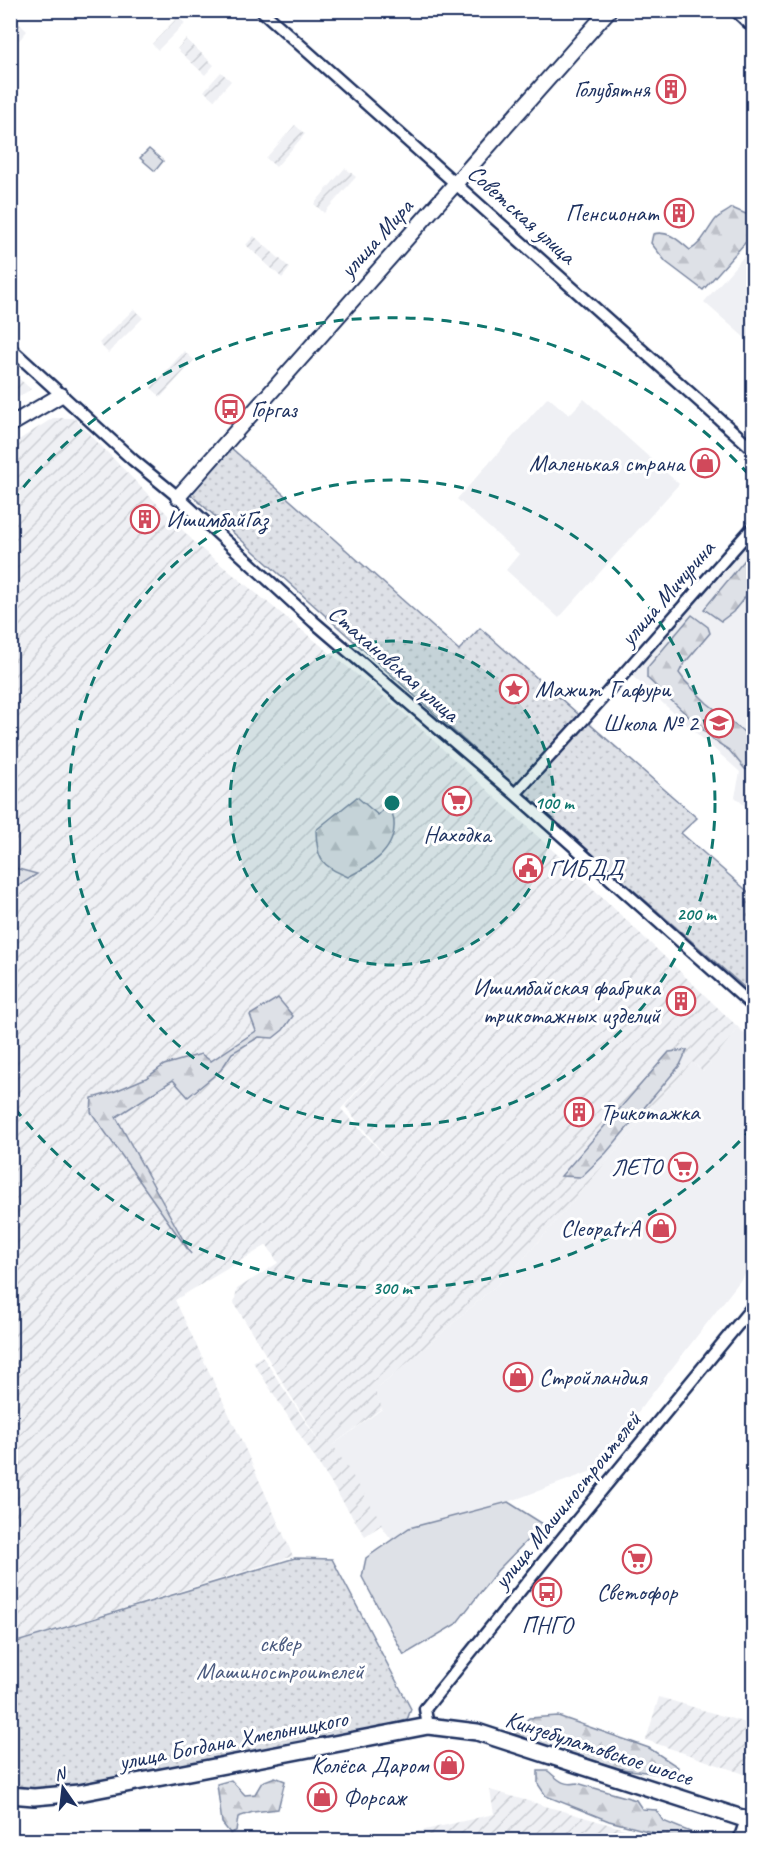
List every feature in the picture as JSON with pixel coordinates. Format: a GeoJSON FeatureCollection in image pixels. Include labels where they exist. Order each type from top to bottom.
{"type":"FeatureCollection","features":[{"type":"Feature","properties":{"kind":"main road","name":"улица Богдана Хмельницкого"},"geometry":{"type":"LineString","coordinates":[[10,1795],[34,1797],[79,1793],[428,1726]]}},
{"type":"Feature","properties":{"kind":"main road","name":"Кинзебулатовское шоссе"},"geometry":{"type":"LineString","coordinates":[[428,1726],[477,1732],[750,1821]]}},
{"type":"Feature","properties":{"kind":"street","name":"Советская улица"},"geometry":{"type":"LineString","coordinates":[[261,10],[753,450]]}},
{"type":"Feature","properties":{"kind":"street","name":"улица Мира"},"geometry":{"type":"LineString","coordinates":[[177,497],[609,10]]}},
{"type":"Feature","properties":{"kind":"street"},"geometry":{"type":"LineString","coordinates":[[735,10],[753,28]]}},
{"type":"Feature","properties":{"kind":"street","name":"Стахановская улица"},"geometry":{"type":"LineString","coordinates":[[10,348],[314,622],[515,794],[753,1007]]}},
{"type":"Feature","properties":{"kind":"street"},"geometry":{"type":"LineString","coordinates":[[10,425],[62,395]]}},
{"type":"Feature","properties":{"kind":"street","name":"улица Мичурина"},"geometry":{"type":"LineString","coordinates":[[515,794],[753,526]]}},
{"type":"Feature","properties":{"kind":"street","name":"улица Машиностроителей"},"geometry":{"type":"LineString","coordinates":[[428,1726],[425,1709],[753,1305]]}},
{"type":"Feature","properties":{"kind":"street"},"geometry":{"type":"LineString","coordinates":[[739,1840],[750,1821]]}},
{"type":"Feature","properties":{"kind":"shaded area"},"geometry":{"type":"Polygon","coordinates":[[[11,16],[27,31],[19,40],[11,33],[11,16]]]}},
{"type":"Feature","properties":{"kind":"shaded area"},"geometry":{"type":"Polygon","coordinates":[[[178,17],[185,23],[158,50],[152,44],[178,17]]]}},
{"type":"Feature","properties":{"kind":"shaded area"},"geometry":{"type":"Polygon","coordinates":[[[186,39],[214,65],[205,75],[177,49],[186,39]]]}},
{"type":"Feature","properties":{"kind":"shaded area"},"geometry":{"type":"Polygon","coordinates":[[[221,72],[231,81],[214,100],[204,91],[221,72]]]}},
{"type":"Feature","properties":{"kind":"shaded area"},"geometry":{"type":"Polygon","coordinates":[[[295,125],[305,134],[276,167],[266,158],[295,125]]]}},
{"type":"Feature","properties":{"kind":"shaded area"},"geometry":{"type":"Polygon","coordinates":[[[345,168],[356,177],[324,213],[314,204],[345,168]]]}},
{"type":"Feature","properties":{"kind":"shaded area"},"geometry":{"type":"Polygon","coordinates":[[[254,236],[290,268],[282,278],[246,245],[254,236]]]}},
{"type":"Feature","properties":{"kind":"shaded area"},"geometry":{"type":"Polygon","coordinates":[[[753,246],[753,345],[704,302],[753,246]]]}},
{"type":"Feature","properties":{"kind":"shaded area"},"geometry":{"type":"Polygon","coordinates":[[[134,309],[143,318],[108,353],[99,343],[134,309]]]}},
{"type":"Feature","properties":{"kind":"shaded area"},"geometry":{"type":"Polygon","coordinates":[[[184,351],[194,360],[161,397],[151,388],[184,351]]]}},
{"type":"Feature","properties":{"kind":"shaded area"},"geometry":{"type":"Polygon","coordinates":[[[10,371],[31,389],[11,402],[10,402],[10,371]]]}},
{"type":"Feature","properties":{"kind":"shaded area"},"geometry":{"type":"Polygon","coordinates":[[[548,397],[569,415],[584,399],[679,484],[559,618],[506,570],[519,554],[457,499],[548,397]]]}},
{"type":"Feature","properties":{"kind":"shaded area"},"geometry":{"type":"Polygon","coordinates":[[[53,418],[74,418],[199,547],[397,707],[560,857],[739,1028],[703,1071],[692,1062],[514,1270],[375,1391],[382,1408],[333,1445],[383,1524],[365,1536],[253,1362],[262,1356],[323,1448],[234,1303],[237,1289],[278,1263],[267,1245],[175,1300],[293,1556],[11,1643],[11,445],[53,418]],[[414,1025],[341,1109],[386,1157],[345,1106],[414,1025]]]}},
{"type":"Feature","properties":{"kind":"shaded area","name":"Школа № 2"},"geometry":{"type":"Polygon","coordinates":[[[753,537],[753,813],[735,797],[740,772],[629,673],[753,537]]]}},
{"type":"Feature","properties":{"kind":"shaded area"},"geometry":{"type":"Polygon","coordinates":[[[739,1028],[753,1042],[753,1264],[592,1471],[395,1544],[325,1451],[382,1409],[375,1391],[514,1270],[692,1062],[703,1071],[739,1028]]]}},
{"type":"Feature","properties":{"kind":"shaded area"},"geometry":{"type":"Polygon","coordinates":[[[659,1697],[753,1725],[753,1777],[646,1740],[659,1697]]]}},
{"type":"Feature","properties":{"kind":"shaded area"},"geometry":{"type":"Polygon","coordinates":[[[490,1790],[663,1840],[382,1840],[494,1814],[490,1790]]]}},
{"type":"Feature","properties":{"kind":"green space"},"geometry":{"type":"Polygon","coordinates":[[[149,149],[163,161],[155,171],[140,158],[149,149]]]}},
{"type":"Feature","properties":{"kind":"green space"},"geometry":{"type":"Polygon","coordinates":[[[732,208],[753,217],[753,234],[703,290],[666,262],[651,243],[653,234],[664,233],[690,250],[702,240],[716,219],[732,208]]]}},
{"type":"Feature","properties":{"kind":"green space"},"geometry":{"type":"Polygon","coordinates":[[[229,446],[459,650],[480,628],[697,818],[681,833],[753,896],[753,995],[506,778],[189,493],[229,446]]]}},
{"type":"Feature","properties":{"kind":"green space"},"geometry":{"type":"Polygon","coordinates":[[[753,550],[753,587],[733,612],[721,621],[704,609],[753,550]]]}},
{"type":"Feature","properties":{"kind":"green space"},"geometry":{"type":"Polygon","coordinates":[[[692,615],[708,627],[710,633],[679,673],[707,703],[744,732],[753,752],[753,770],[751,771],[745,769],[729,750],[715,741],[647,678],[647,668],[692,615]]]}},
{"type":"Feature","properties":{"kind":"green space"},"geometry":{"type":"Polygon","coordinates":[[[357,797],[378,815],[390,803],[394,827],[393,836],[385,851],[378,858],[348,877],[322,861],[319,855],[316,830],[357,797]]]}},
{"type":"Feature","properties":{"kind":"green space"},"geometry":{"type":"Polygon","coordinates":[[[11,867],[37,874],[11,891],[11,867]]]}},
{"type":"Feature","properties":{"kind":"green space"},"geometry":{"type":"Polygon","coordinates":[[[278,998],[293,1016],[283,1030],[273,1038],[259,1037],[232,1053],[221,1070],[188,1097],[173,1080],[116,1117],[191,1254],[91,1112],[92,1098],[146,1078],[164,1065],[201,1054],[211,1061],[256,1031],[250,1015],[278,998]]]}},
{"type":"Feature","properties":{"kind":"green space"},"geometry":{"type":"Polygon","coordinates":[[[687,1050],[680,1065],[606,1153],[581,1177],[561,1176],[669,1052],[687,1050]]]}},
{"type":"Feature","properties":{"kind":"green space"},"geometry":{"type":"Polygon","coordinates":[[[508,1502],[543,1524],[497,1571],[456,1624],[404,1655],[362,1577],[366,1558],[409,1528],[508,1502]]]}},
{"type":"Feature","properties":{"kind":"green space","name":"сквер Машиностроителей"},"geometry":{"type":"Polygon","coordinates":[[[295,1558],[332,1559],[411,1709],[407,1720],[325,1741],[75,1788],[11,1789],[10,1644],[295,1558]]]}},
{"type":"Feature","properties":{"kind":"green space"},"geometry":{"type":"Polygon","coordinates":[[[558,1716],[649,1748],[678,1767],[675,1776],[622,1769],[516,1737],[514,1732],[529,1718],[558,1716]]]}},
{"type":"Feature","properties":{"kind":"green space"},"geometry":{"type":"Polygon","coordinates":[[[538,1771],[548,1771],[565,1783],[577,1783],[636,1800],[642,1809],[656,1810],[663,1821],[710,1840],[682,1840],[609,1821],[546,1796],[538,1784],[538,1771]]]}},
{"type":"Feature","properties":{"kind":"green space"},"geometry":{"type":"Polygon","coordinates":[[[275,1777],[285,1781],[278,1809],[253,1812],[238,1817],[236,1831],[230,1833],[222,1823],[217,1784],[231,1780],[245,1795],[255,1794],[262,1782],[275,1777]]]}},
{"type":"Feature","properties":{"kind":"place","name":"Голубятня"},"geometry":{"type":"Point","coordinates":[671,89]}},
{"type":"Feature","properties":{"kind":"place","name":"Пенсионат"},"geometry":{"type":"Point","coordinates":[679,213]}},
{"type":"Feature","properties":{"kind":"place","name":"Горгаз"},"geometry":{"type":"Point","coordinates":[230,409]}},
{"type":"Feature","properties":{"kind":"place","name":"Маленькая страна"},"geometry":{"type":"Point","coordinates":[705,463]}},
{"type":"Feature","properties":{"kind":"place","name":"ИшимбайГаз"},"geometry":{"type":"Point","coordinates":[145,519]}},
{"type":"Feature","properties":{"kind":"place","name":"Мажит Гафури"},"geometry":{"type":"Point","coordinates":[514,689]}},
{"type":"Feature","properties":{"kind":"place","name":"Школа № 2"},"geometry":{"type":"Point","coordinates":[719,723]}},
{"type":"Feature","properties":{"kind":"place","name":"Находка"},"geometry":{"type":"Point","coordinates":[457,801]}},
{"type":"Feature","properties":{"kind":"place","name":"ГИБДД"},"geometry":{"type":"Point","coordinates":[528,868]}},
{"type":"Feature","properties":{"kind":"place","name":"Ишимбайская фабрика трикотажных изделий"},"geometry":{"type":"Point","coordinates":[681,1001]}},
{"type":"Feature","properties":{"kind":"place","name":"Трикотажка"},"geometry":{"type":"Point","coordinates":[579,1112]}},
{"type":"Feature","properties":{"kind":"place","name":"ЛЕТО"},"geometry":{"type":"Point","coordinates":[683,1167]}},
{"type":"Feature","properties":{"kind":"place","name":"CleopatrA"},"geometry":{"type":"Point","coordinates":[661,1228]}},
{"type":"Feature","properties":{"kind":"place","name":"Стройландия"},"geometry":{"type":"Point","coordinates":[518,1377]}},
{"type":"Feature","properties":{"kind":"place","name":"Светофор"},"geometry":{"type":"Point","coordinates":[637,1559]}},
{"type":"Feature","properties":{"kind":"place","name":"ПНГО"},"geometry":{"type":"Point","coordinates":[547,1592]}},
{"type":"Feature","properties":{"kind":"place","name":"Колёса Даром"},"geometry":{"type":"Point","coordinates":[449,1765]}},
{"type":"Feature","properties":{"kind":"place","name":"Форсаж"},"geometry":{"type":"Point","coordinates":[322,1797]}}]}
